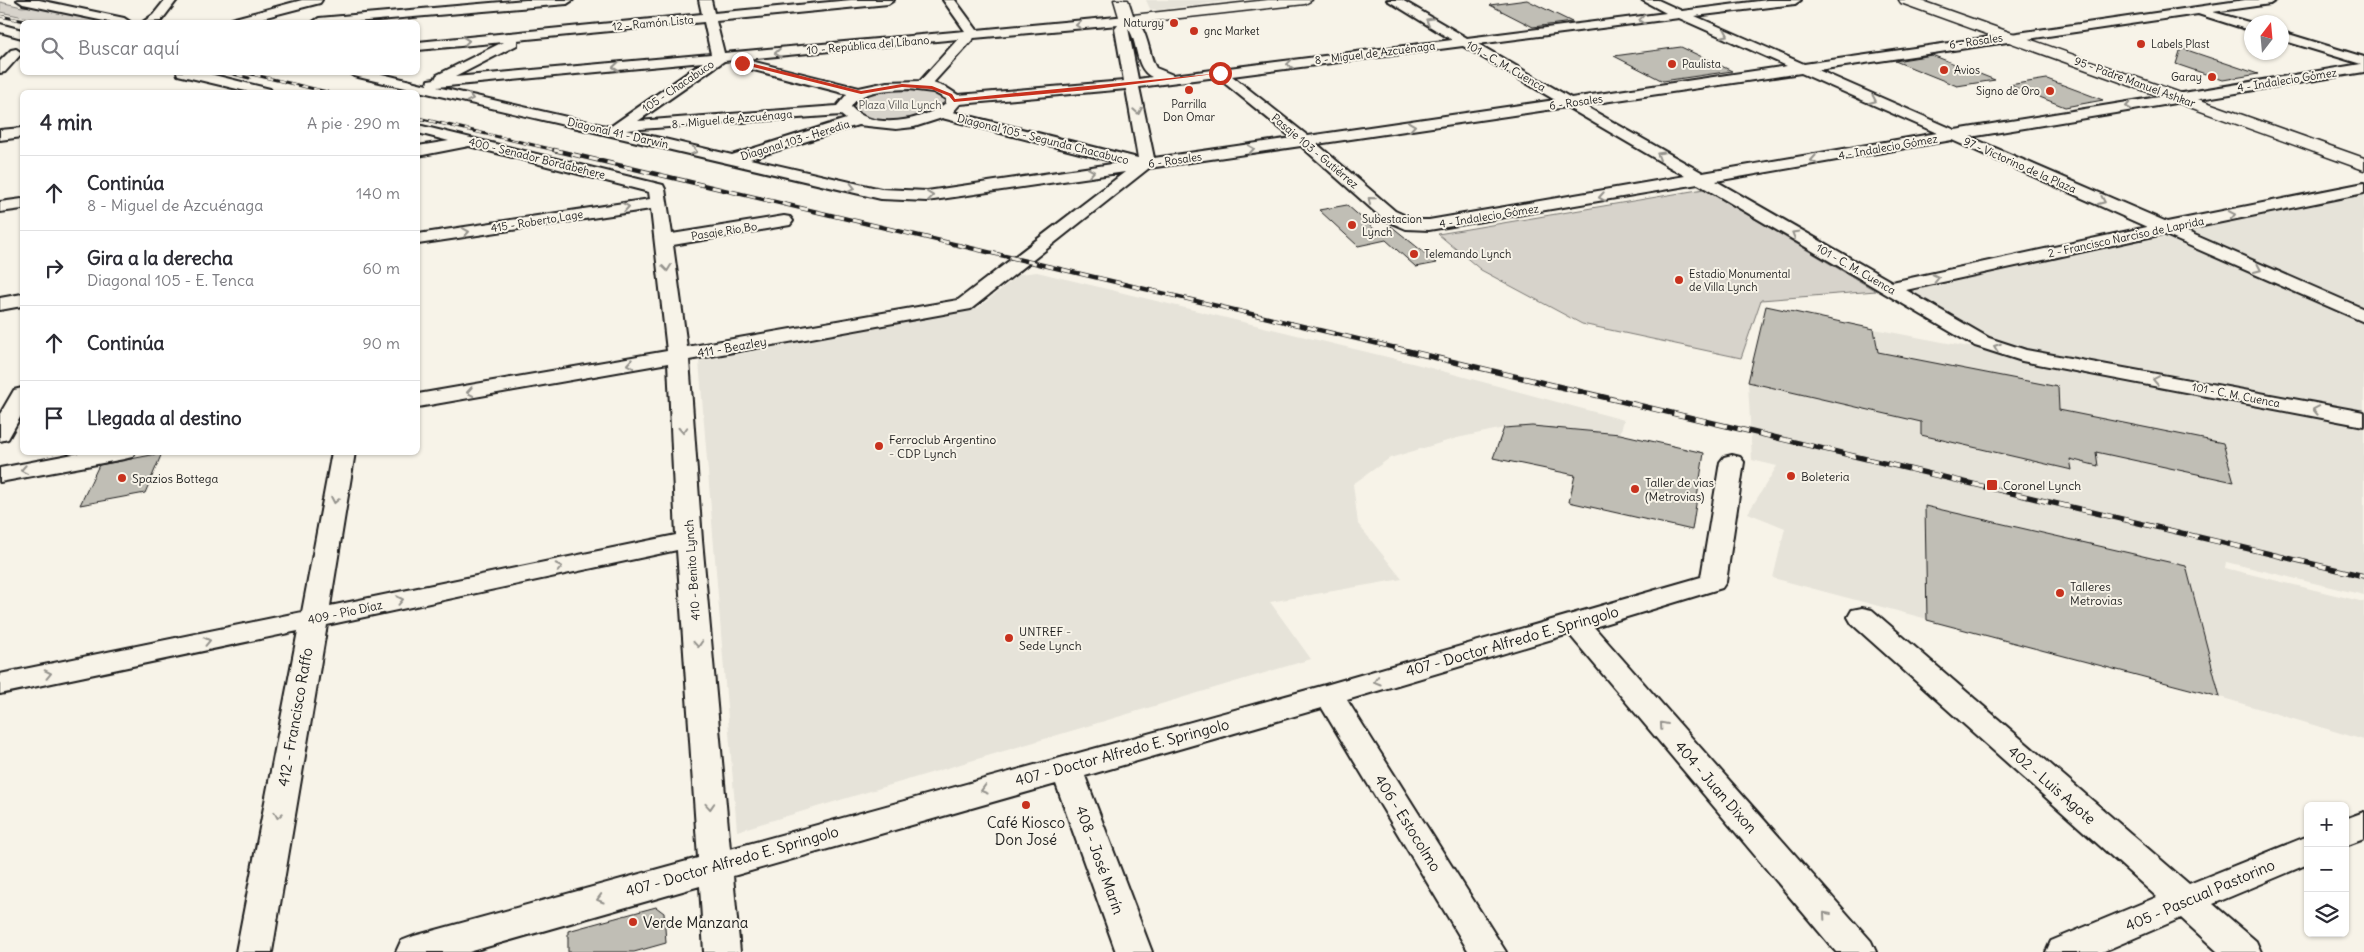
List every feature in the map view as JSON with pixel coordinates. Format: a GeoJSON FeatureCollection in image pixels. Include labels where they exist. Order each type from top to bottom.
{"type":"FeatureCollection","features":[{"type":"Feature","properties":{"kind":"street"},"geometry":{"type":"LineString","coordinates":[[23,0],[115,20]]}},
{"type":"Feature","properties":{"kind":"street"},"geometry":{"type":"LineString","coordinates":[[153,20],[157,18],[171,0]]}},
{"type":"Feature","properties":{"kind":"street"},"geometry":{"type":"LineString","coordinates":[[242,20],[316,0]]}},
{"type":"Feature","properties":{"kind":"street"},"geometry":{"type":"LineString","coordinates":[[340,20],[567,0]]}},
{"type":"Feature","properties":{"kind":"street","name":"105 - Chacabuco"},"geometry":{"type":"LineString","coordinates":[[616,128],[719,58],[711,18],[705,0]]}},
{"type":"Feature","properties":{"kind":"street","name":"12 - Ramón Lista"},"geometry":{"type":"LineString","coordinates":[[420,46],[888,0]]}},
{"type":"Feature","properties":{"kind":"street"},"geometry":{"type":"LineString","coordinates":[[923,86],[970,35],[971,29],[949,0]]}},
{"type":"Feature","properties":{"kind":"street"},"geometry":{"type":"LineString","coordinates":[[1121,0],[1127,20],[1137,28],[1150,70],[1156,74],[1174,79]]}},
{"type":"Feature","properties":{"kind":"street","name":"10 - República del Líbano"},"geometry":{"type":"LineString","coordinates":[[426,85],[1127,20],[1305,0]]}},
{"type":"Feature","properties":{"kind":"street","name":"101 - C. M. Cuenca"},"geometry":{"type":"LineString","coordinates":[[1393,0],[1982,342],[2022,355],[2364,419]]}},
{"type":"Feature","properties":{"kind":"street","name":"97 - Victorino de la Plaza"},"geometry":{"type":"LineString","coordinates":[[1648,0],[2364,316]]}},
{"type":"Feature","properties":{"kind":"street","name":"8 - Miguel de Azcuénaga"},"geometry":{"type":"LineString","coordinates":[[954,100],[1133,84],[1795,0]]}},
{"type":"Feature","properties":{"kind":"street","name":"95 - Padre Manuel Ashkar"},"geometry":{"type":"LineString","coordinates":[[1906,0],[2364,164]]}},
{"type":"Feature","properties":{"kind":"street","name":"6 - Rosales"},"geometry":{"type":"LineString","coordinates":[[881,194],[927,196],[2270,0]]}},
{"type":"Feature","properties":{"kind":"street"},"geometry":{"type":"LineString","coordinates":[[426,85],[523,35],[527,30],[528,2]]}},
{"type":"Feature","properties":{"kind":"street"},"geometry":{"type":"LineString","coordinates":[[2169,3],[2244,25]]}},
{"type":"Feature","properties":{"kind":"street"},"geometry":{"type":"LineString","coordinates":[[1127,20],[1121,29],[1146,158],[1144,165]]}},
{"type":"Feature","properties":{"kind":"street"},"geometry":{"type":"LineString","coordinates":[[0,28],[20,33]]}},
{"type":"Feature","properties":{"kind":"street"},"geometry":{"type":"LineString","coordinates":[[2289,38],[2364,61]]}},
{"type":"Feature","properties":{"kind":"street"},"geometry":{"type":"LineString","coordinates":[[0,55],[19,53]]}},
{"type":"Feature","properties":{"kind":"street"},"geometry":{"type":"LineString","coordinates":[[0,70],[19,53]]}},
{"type":"Feature","properties":{"kind":"street"},"geometry":{"type":"LineString","coordinates":[[719,58],[861,93]]}},
{"type":"Feature","properties":{"kind":"street","name":"4 - Indalecio Gómez"},"geometry":{"type":"LineString","coordinates":[[1412,225],[1445,223],[1702,180],[1952,135],[2364,68]]}},
{"type":"Feature","properties":{"kind":"street","name":"Pasaje 103 - Gutiérrez"},"geometry":{"type":"LineString","coordinates":[[1220,73],[1305,141],[1389,215],[1412,225]]}},
{"type":"Feature","properties":{"kind":"street"},"geometry":{"type":"LineString","coordinates":[[196,75],[257,90]]}},
{"type":"Feature","properties":{"kind":"street","name":"Diagonal 41 - Darwin"},"geometry":{"type":"LineString","coordinates":[[371,75],[426,85],[616,128],[731,160],[881,194]]}},
{"type":"Feature","properties":{"kind":"street"},"geometry":{"type":"LineString","coordinates":[[923,86],[943,90],[954,100],[949,110],[926,120],[901,124],[875,124],[858,120],[846,114],[844,110],[844,103],[861,93],[886,87],[923,86]]}},
{"type":"Feature","properties":{"kind":"street","name":"8 - Miguel de Azcuénaga"},"geometry":{"type":"LineString","coordinates":[[616,128],[844,110]]}},
{"type":"Feature","properties":{"kind":"street","name":"Diagonal 105 - Segunda Chacabuco"},"geometry":{"type":"LineString","coordinates":[[942,114],[1144,165]]}},
{"type":"Feature","properties":{"kind":"street","name":"Diagonal 103 - Heredia"},"geometry":{"type":"LineString","coordinates":[[731,160],[858,120]]}},
{"type":"Feature","properties":{"kind":"street","name":"400 - Senador Bordabehere"},"geometry":{"type":"LineString","coordinates":[[420,129],[470,141],[657,196]]}},
{"type":"Feature","properties":{"kind":"street"},"geometry":{"type":"LineString","coordinates":[[0,135],[20,133]]}},
{"type":"Feature","properties":{"kind":"street"},"geometry":{"type":"LineString","coordinates":[[420,151],[470,141]]}},
{"type":"Feature","properties":{"kind":"street","name":"411 - Beazley"},"geometry":{"type":"LineString","coordinates":[[420,401],[956,307],[972,301],[1144,165]]}},
{"type":"Feature","properties":{"kind":"street","name":"2 - Francisco Narciso de Laprida"},"geometry":{"type":"LineString","coordinates":[[1888,288],[2165,228],[2364,188]]}},
{"type":"Feature","properties":{"kind":"street","name":"415 - Roberto Lage"},"geometry":{"type":"LineString","coordinates":[[420,239],[657,196]]}},
{"type":"Feature","properties":{"kind":"street","name":"410 - Benito Lynch"},"geometry":{"type":"LineString","coordinates":[[657,196],[678,356],[690,540],[722,952]]}},
{"type":"Feature","properties":{"kind":"street"},"geometry":{"type":"LineString","coordinates":[[0,207],[20,204]]}},
{"type":"Feature","properties":{"kind":"street","name":"Pasaje Rio Bo"},"geometry":{"type":"LineString","coordinates":[[664,241],[784,222]]}},
{"type":"Feature","properties":{"kind":"street"},"geometry":{"type":"LineString","coordinates":[[0,304],[20,300]]}},
{"type":"Feature","properties":{"kind":"street"},"geometry":{"type":"LineString","coordinates":[[0,434],[20,399]]}},
{"type":"Feature","properties":{"kind":"street"},"geometry":{"type":"LineString","coordinates":[[0,475],[108,455]]}},
{"type":"Feature","properties":{"kind":"street","name":"412 - Francisco Raffo"},"geometry":{"type":"LineString","coordinates":[[254,952],[343,455]]}},
{"type":"Feature","properties":{"kind":"street","name":"407 - Doctor Alfredo E. Springolo"},"geometry":{"type":"LineString","coordinates":[[414,952],[1066,767],[1329,695],[1713,582],[1732,462]]}},
{"type":"Feature","properties":{"kind":"street","name":"409 - Pío Díaz"},"geometry":{"type":"LineString","coordinates":[[0,684],[690,540]]}},
{"type":"Feature","properties":{"kind":"street","name":"402 - Luis Agote"},"geometry":{"type":"LineString","coordinates":[[1862,617],[2243,952]]}},
{"type":"Feature","properties":{"kind":"street","name":"404 - Juan Dixon"},"geometry":{"type":"LineString","coordinates":[[1575,622],[1858,952]]}},
{"type":"Feature","properties":{"kind":"street","name":"406 - Estocolmo"},"geometry":{"type":"LineString","coordinates":[[1329,695],[1488,952]]}},
{"type":"Feature","properties":{"kind":"street","name":"408 - José Marín"},"geometry":{"type":"LineString","coordinates":[[1066,767],[1134,952]]}},
{"type":"Feature","properties":{"kind":"street"},"geometry":{"type":"LineString","coordinates":[[2349,831],[2364,825]]}},
{"type":"Feature","properties":{"kind":"street","name":"405 - Pascual Pastorino"},"geometry":{"type":"LineString","coordinates":[[2064,952],[2304,851]]}},
{"type":"Feature","properties":{"kind":"shaded area"},"geometry":{"type":"Polygon","coordinates":[[[1146,0],[1237,0],[1157,10],[1150,9],[1146,0]]]}},
{"type":"Feature","properties":{"kind":"shaded area"},"geometry":{"type":"Polygon","coordinates":[[[2364,193],[2364,413],[2006,345],[1979,336],[1904,290],[2364,193]]]}},
{"type":"Feature","properties":{"kind":"shaded area"},"geometry":{"type":"Polygon","coordinates":[[[1037,272],[1416,364],[1624,420],[1620,434],[1532,426],[1504,428],[1457,438],[1390,458],[1353,484],[1358,524],[1402,579],[1270,602],[1311,659],[737,831],[699,361],[978,308],[1020,274],[1037,272]]]}},
{"type":"Feature","properties":{"kind":"shaded area"},"geometry":{"type":"Polygon","coordinates":[[[1766,306],[1874,329],[2364,422],[2364,595],[2226,562],[2225,568],[2364,602],[2364,740],[2220,697],[1773,578],[1785,528],[1748,513],[1777,466],[1752,460],[1748,382],[1766,306]]]}},
{"type":"Feature","properties":{"kind":"green space"},"geometry":{"type":"Polygon","coordinates":[[[0,2],[22,7],[34,6],[99,20],[38,20],[0,12],[0,2]]]}},
{"type":"Feature","properties":{"kind":"green space","name":"Plaza Villa Lynch"},"geometry":{"type":"Polygon","coordinates":[[[911,89],[934,93],[945,101],[944,105],[926,116],[916,119],[887,122],[868,119],[860,115],[855,109],[863,97],[870,94],[887,90],[911,89]]]}},
{"type":"Feature","properties":{"kind":"green space","name":"Estadio Monumental de Villa Lynch"},"geometry":{"type":"Polygon","coordinates":[[[1704,189],[1876,291],[1761,300],[1741,358],[1582,324],[1481,270],[1438,234],[1704,189]]]}},
{"type":"Feature","properties":{"kind":"building"},"geometry":{"type":"Polygon","coordinates":[[[1527,0],[1572,22],[1533,27],[1490,5],[1527,0]]]}},
{"type":"Feature","properties":{"kind":"building","name":"Paulista"},"geometry":{"type":"Polygon","coordinates":[[[1681,47],[1732,71],[1663,81],[1614,56],[1681,47]]]}},
{"type":"Feature","properties":{"kind":"building"},"geometry":{"type":"Polygon","coordinates":[[[2181,48],[2258,74],[2223,80],[2176,64],[2181,48]]]}},
{"type":"Feature","properties":{"kind":"building","name":"Avios"},"geometry":{"type":"Polygon","coordinates":[[[1932,55],[1995,80],[1957,86],[1895,61],[1932,55]]]}},
{"type":"Feature","properties":{"kind":"building","name":"Signo de Oro"},"geometry":{"type":"Polygon","coordinates":[[[2047,79],[2103,100],[2065,107],[2009,85],[2047,79]]]}},
{"type":"Feature","properties":{"kind":"building","name":"Subestacion Lynch"},"geometry":{"type":"Polygon","coordinates":[[[1347,205],[1382,236],[1391,226],[1437,263],[1416,267],[1386,240],[1358,246],[1319,210],[1347,205]]]}},
{"type":"Feature","properties":{"kind":"building"},"geometry":{"type":"Polygon","coordinates":[[[1766,306],[1874,329],[1878,352],[2058,387],[2059,410],[2223,443],[2234,482],[2096,452],[2098,466],[2070,459],[2072,470],[1921,435],[1921,422],[1748,382],[1766,306]]]}},
{"type":"Feature","properties":{"kind":"building","name":"Taller de vias (Metrovias)"},"geometry":{"type":"Polygon","coordinates":[[[1532,426],[1620,434],[1704,453],[1692,530],[1569,502],[1575,475],[1493,458],[1504,428],[1532,426]]]}},
{"type":"Feature","properties":{"kind":"building","name":"Spazios Bottega"},"geometry":{"type":"Polygon","coordinates":[[[152,455],[161,455],[145,493],[80,505],[99,465],[152,455]]]}},
{"type":"Feature","properties":{"kind":"building","name":"Talleres Metrovias"},"geometry":{"type":"Polygon","coordinates":[[[1925,506],[2186,566],[2220,697],[1927,620],[1925,506]]]}},
{"type":"Feature","properties":{"kind":"building","name":"Verde Manzana"},"geometry":{"type":"Polygon","coordinates":[[[656,907],[664,913],[666,943],[634,952],[568,952],[568,931],[656,907]]]}},
{"type":"Feature","properties":{"kind":"railway"},"geometry":{"type":"LineString","coordinates":[[0,16],[20,20]]}},
{"type":"Feature","properties":{"kind":"railway"},"geometry":{"type":"LineString","coordinates":[[238,75],[249,78]]}},
{"type":"Feature","properties":{"kind":"railway"},"geometry":{"type":"LineString","coordinates":[[256,75],[319,90]]}},
{"type":"Feature","properties":{"kind":"railway"},"geometry":{"type":"LineString","coordinates":[[420,118],[559,151]]}},
{"type":"Feature","properties":{"kind":"railway"},"geometry":{"type":"LineString","coordinates":[[554,150],[1400,349]]}},
{"type":"Feature","properties":{"kind":"railway"},"geometry":{"type":"LineString","coordinates":[[1395,348],[2364,576]]}},
{"type":"Feature","properties":{"kind":"place","name":"Naturgy"},"geometry":{"type":"Point","coordinates":[1174,23]}},
{"type":"Feature","properties":{"kind":"place","name":"gnc Market"},"geometry":{"type":"Point","coordinates":[1194,31]}},
{"type":"Feature","properties":{"kind":"place","name":"Labels Plast"},"geometry":{"type":"Point","coordinates":[2141,44]}},
{"type":"Feature","properties":{"kind":"place","name":"Paulista"},"geometry":{"type":"Point","coordinates":[1672,64]}},
{"type":"Feature","properties":{"kind":"place","name":"Avios"},"geometry":{"type":"Point","coordinates":[1944,70]}},
{"type":"Feature","properties":{"kind":"place","name":"Garay"},"geometry":{"type":"Point","coordinates":[2212,77]}},
{"type":"Feature","properties":{"kind":"place","name":"Parrilla Don Omar"},"geometry":{"type":"Point","coordinates":[1189,90]}},
{"type":"Feature","properties":{"kind":"place","name":"Signo de Oro"},"geometry":{"type":"Point","coordinates":[2050,91]}},
{"type":"Feature","properties":{"kind":"place","name":"Subestacion Lynch"},"geometry":{"type":"Point","coordinates":[1352,225]}},
{"type":"Feature","properties":{"kind":"place","name":"Telemando Lynch"},"geometry":{"type":"Point","coordinates":[1414,254]}},
{"type":"Feature","properties":{"kind":"place","name":"Estadio Monumental de Villa Lynch"},"geometry":{"type":"Point","coordinates":[1679,280]}},
{"type":"Feature","properties":{"kind":"place","name":"Ferroclub Argentino - CDP Lynch"},"geometry":{"type":"Point","coordinates":[879,446]}},
{"type":"Feature","properties":{"kind":"place","name":"Boleteria"},"geometry":{"type":"Point","coordinates":[1791,476]}},
{"type":"Feature","properties":{"kind":"place","name":"Spazios Bottega"},"geometry":{"type":"Point","coordinates":[122,478]}},
{"type":"Feature","properties":{"kind":"place","name":"Coronel Lynch"},"geometry":{"type":"Point","coordinates":[1992,485]}},
{"type":"Feature","properties":{"kind":"place","name":"Taller de vias (Metrovias)"},"geometry":{"type":"Point","coordinates":[1635,489]}},
{"type":"Feature","properties":{"kind":"place","name":"Talleres Metrovias"},"geometry":{"type":"Point","coordinates":[2060,593]}},
{"type":"Feature","properties":{"kind":"place","name":"UNTREF - Sede Lynch"},"geometry":{"type":"Point","coordinates":[1009,638]}},
{"type":"Feature","properties":{"kind":"place","name":"Café Kiosco Don José"},"geometry":{"type":"Point","coordinates":[1026,805]}},
{"type":"Feature","properties":{"kind":"place","name":"Verde Manzana"},"geometry":{"type":"Point","coordinates":[633,922]}},
{"type":"Feature","properties":{"kind":"route"},"geometry":{"type":"LineString","coordinates":[[742,63],[861,93],[902,85],[932,87],[943,90],[954,100],[1088,89],[1220,73]]}}]}
